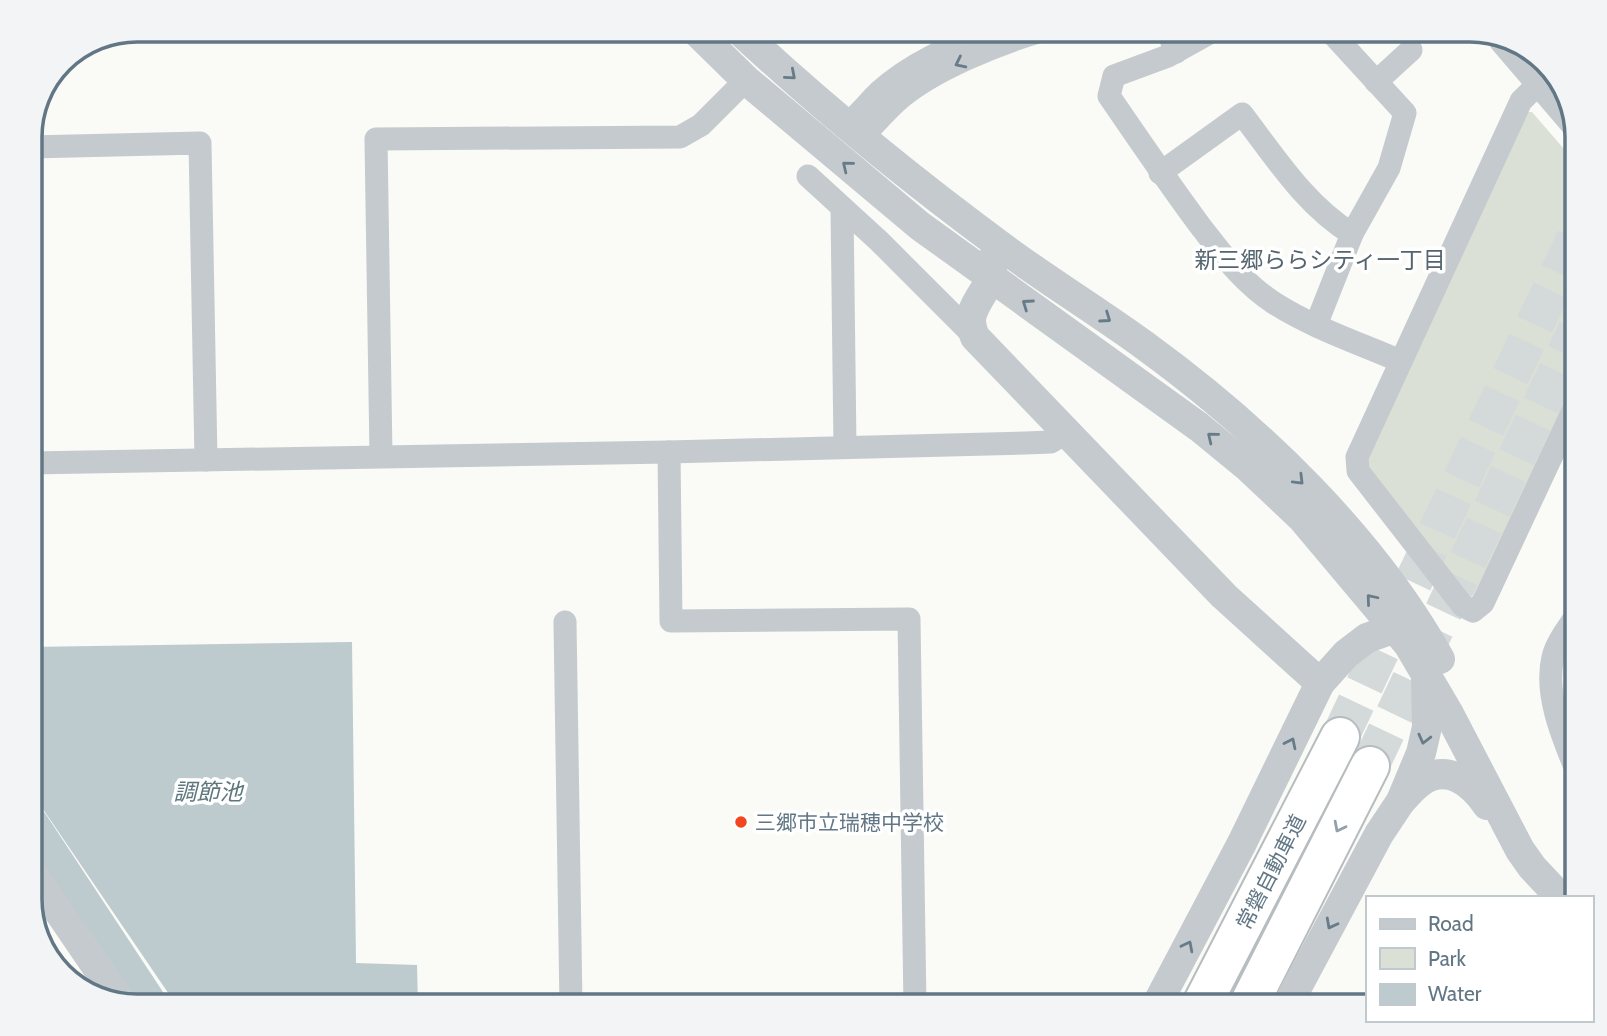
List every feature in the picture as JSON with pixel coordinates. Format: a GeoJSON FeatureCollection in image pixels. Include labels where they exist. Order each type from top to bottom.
{"type":"FeatureCollection","features":[{"type":"Feature","properties":{"kind":"highway","name":"常磐自動車道"},"geometry":{"type":"LineString","coordinates":[[1207,994],[1340,737]]}},
{"type":"Feature","properties":{"kind":"highway","name":"常磐自動車道"},"geometry":{"type":"LineString","coordinates":[[1254,994],[1370,766]]}},
{"type":"Feature","properties":{"kind":"street"},"geometry":{"type":"LineString","coordinates":[[707,42],[746,80],[909,218],[1199,427],[1250,468],[1302,518],[1407,627],[1468,710],[1528,839],[1565,884]]}},
{"type":"Feature","properties":{"kind":"street"},"geometry":{"type":"LineString","coordinates":[[754,42],[905,171],[1009,252],[1146,347],[1239,422],[1338,518],[1395,588],[1407,627],[1408,644],[1473,757],[1509,830],[1532,867],[1559,896]]}},
{"type":"Feature","properties":{"kind":"street"},"geometry":{"type":"LineString","coordinates":[[855,131],[881,91],[913,68],[962,42]]}},
{"type":"Feature","properties":{"kind":"street"},"geometry":{"type":"LineString","coordinates":[[855,131],[951,67],[1010,42]]}},
{"type":"Feature","properties":{"kind":"street"},"geometry":{"type":"LineString","coordinates":[[1172,42],[1176,52]]}},
{"type":"Feature","properties":{"kind":"street"},"geometry":{"type":"LineString","coordinates":[[1194,42],[1176,52],[1114,76],[1109,96],[1160,173],[1235,271],[1250,286],[1275,304],[1316,325],[1400,361]]}},
{"type":"Feature","properties":{"kind":"street"},"geometry":{"type":"LineString","coordinates":[[1316,325],[1352,233],[1389,168],[1405,113],[1340,42]]}},
{"type":"Feature","properties":{"kind":"street"},"geometry":{"type":"LineString","coordinates":[[1376,82],[1411,50]]}},
{"type":"Feature","properties":{"kind":"street"},"geometry":{"type":"LineString","coordinates":[[1516,55],[1559,104]]}},
{"type":"Feature","properties":{"kind":"street"},"geometry":{"type":"LineString","coordinates":[[381,456],[376,139],[680,137],[701,125],[746,80]]}},
{"type":"Feature","properties":{"kind":"street"},"geometry":{"type":"LineString","coordinates":[[1540,82],[1521,101],[1400,361],[1357,457],[1359,471],[1463,606],[1473,611],[1483,603],[1565,428]]}},
{"type":"Feature","properties":{"kind":"street"},"geometry":{"type":"LineString","coordinates":[[1160,173],[1242,114],[1304,194],[1336,223],[1352,233]]}},
{"type":"Feature","properties":{"kind":"street"},"geometry":{"type":"LineString","coordinates":[[42,147],[200,143],[206,460]]}},
{"type":"Feature","properties":{"kind":"street"},"geometry":{"type":"LineString","coordinates":[[905,171],[932,209],[951,228],[989,257],[993,266],[990,278],[973,311],[971,323],[975,337]]}},
{"type":"Feature","properties":{"kind":"street"},"geometry":{"type":"LineString","coordinates":[[808,176],[879,241],[975,337],[1224,596],[1320,683]]}},
{"type":"Feature","properties":{"kind":"street"},"geometry":{"type":"LineString","coordinates":[[842,209],[845,447]]}},
{"type":"Feature","properties":{"kind":"street"},"geometry":{"type":"LineString","coordinates":[[42,463],[669,452],[1051,442],[1066,433]]}},
{"type":"Feature","properties":{"kind":"street"},"geometry":{"type":"LineString","coordinates":[[669,452],[671,621],[909,619],[915,994]]}},
{"type":"Feature","properties":{"kind":"street"},"geometry":{"type":"LineString","coordinates":[[565,622],[570,994]]}},
{"type":"Feature","properties":{"kind":"street"},"geometry":{"type":"LineString","coordinates":[[1162,994],[1242,843],[1320,683],[1346,654],[1367,638],[1407,627]]}},
{"type":"Feature","properties":{"kind":"street"},"geometry":{"type":"LineString","coordinates":[[1565,634],[1553,654],[1551,684],[1565,737]]}},
{"type":"Feature","properties":{"kind":"street"},"geometry":{"type":"LineString","coordinates":[[1293,994],[1380,834],[1401,801],[1421,753],[1427,727],[1426,674]]}},
{"type":"Feature","properties":{"kind":"street"},"geometry":{"type":"LineString","coordinates":[[1401,801],[1423,780],[1439,775],[1454,776],[1467,781],[1477,790],[1509,830]]}},
{"type":"Feature","properties":{"kind":"street"},"geometry":{"type":"LineString","coordinates":[[42,887],[113,990]]}},
{"type":"Feature","properties":{"kind":"green space"},"geometry":{"type":"Polygon","coordinates":[[[1525,112],[1532,112],[1565,150],[1565,404],[1475,596],[1466,596],[1367,469],[1366,458],[1525,112]]]}},
{"type":"Feature","properties":{"kind":"water","name":"調節池"},"geometry":{"type":"Polygon","coordinates":[[[352,642],[356,963],[417,965],[418,994],[169,994],[42,808],[42,647],[352,642]]]}},
{"type":"Feature","properties":{"kind":"waterway"},"geometry":{"type":"LineString","coordinates":[[42,842],[142,994]]}},
{"type":"Feature","properties":{"kind":"tunnel"},"geometry":{"type":"LineString","coordinates":[[1340,737],[1565,260]]}},
{"type":"Feature","properties":{"kind":"tunnel"},"geometry":{"type":"LineString","coordinates":[[1370,766],[1565,355]]}},
{"type":"Feature","properties":{"kind":"place","name":"三郷市立瑞穂中学校"},"geometry":{"type":"Point","coordinates":[741,822]}},
{"type":"Feature","properties":{"kind":"district","name":"新三郷ららシティ一丁目"},"geometry":{"type":"Point","coordinates":[1320,260]}}]}
